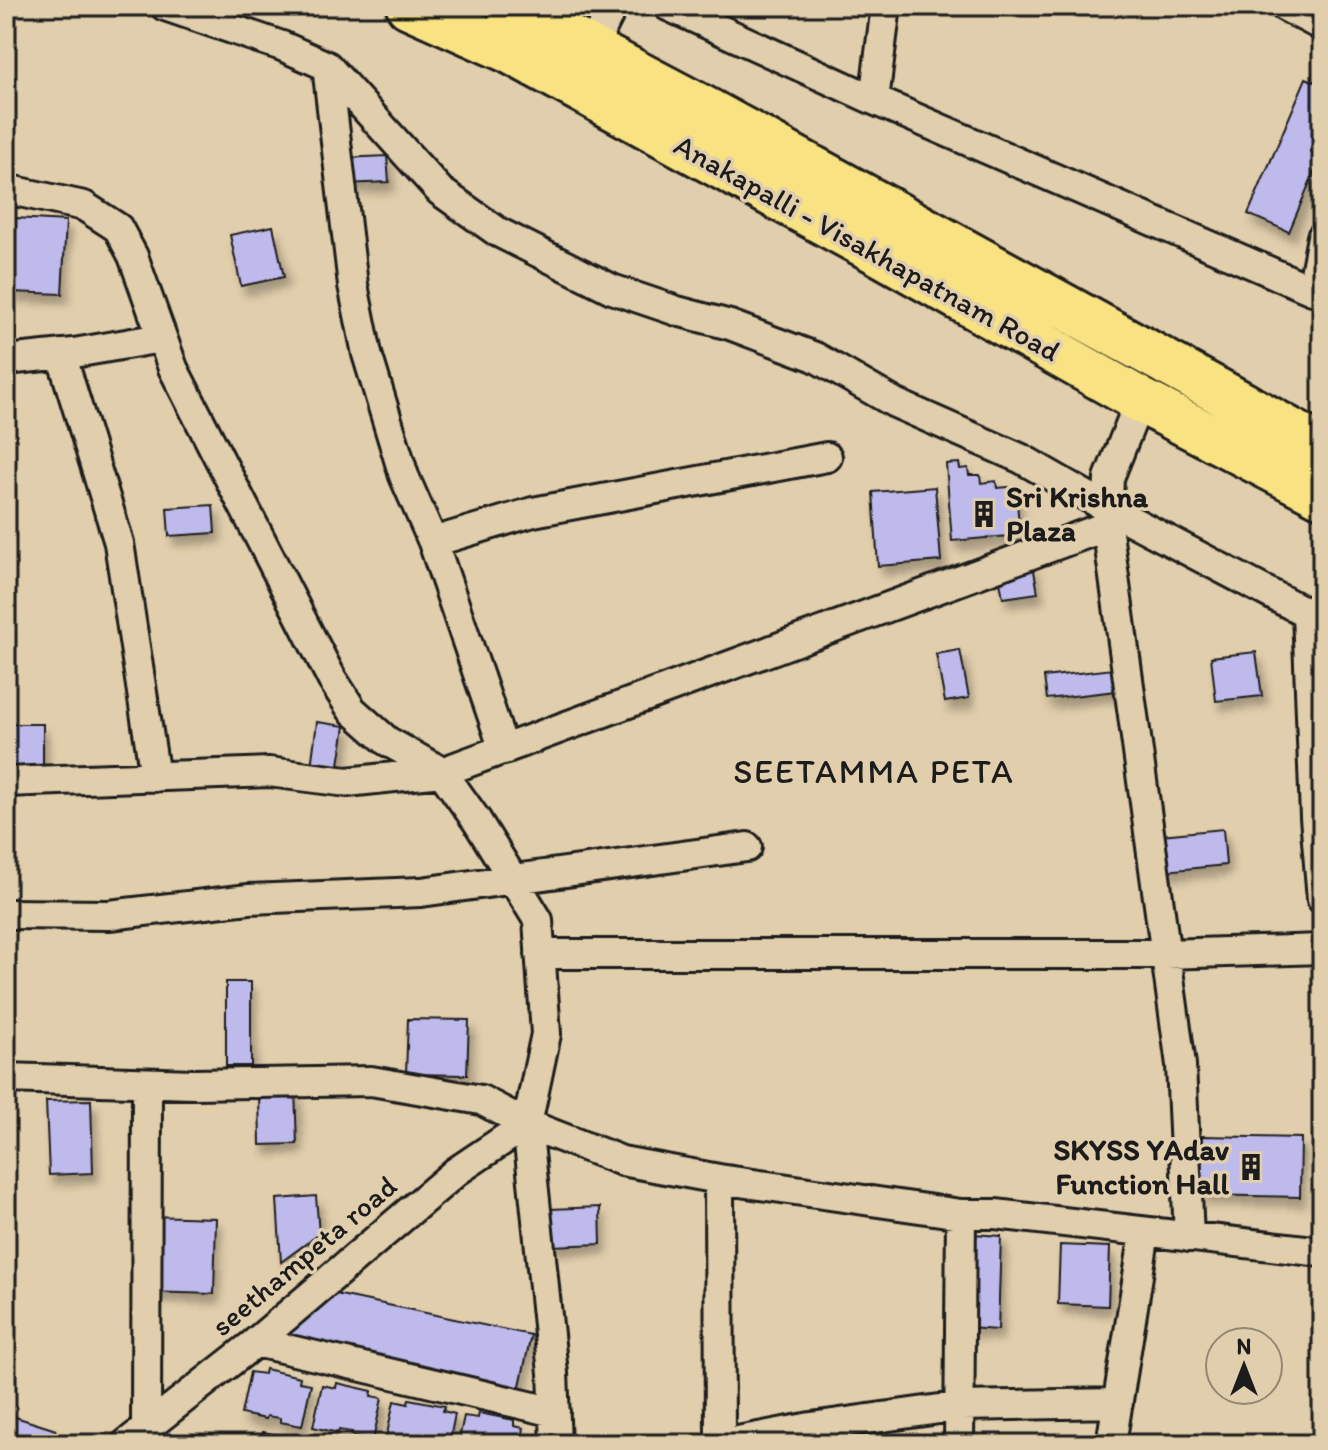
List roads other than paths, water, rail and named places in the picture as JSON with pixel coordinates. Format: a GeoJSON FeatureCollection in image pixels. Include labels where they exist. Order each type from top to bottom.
{"type":"FeatureCollection","features":[{"type":"Feature","properties":{"kind":"main road","name":"Anakapalli - Visakhapatnam Road"},"geometry":{"type":"LineString","coordinates":[[409,6],[510,51],[878,252],[1140,400],[1322,495]]}},
{"type":"Feature","properties":{"kind":"main road","name":"Anakapalli - Visakhapatnam Road"},"geometry":{"type":"LineString","coordinates":[[509,6],[1317,439]]}},
{"type":"Feature","properties":{"kind":"street"},"geometry":{"type":"LineString","coordinates":[[165,6],[282,46],[327,66],[440,191],[498,232],[612,289],[730,325],[815,357],[895,403],[1022,459],[1108,517],[1314,617],[1315,817],[1322,899]]}},
{"type":"Feature","properties":{"kind":"street"},"geometry":{"type":"LineString","coordinates":[[591,50],[613,6]]}},
{"type":"Feature","properties":{"kind":"street"},"geometry":{"type":"LineString","coordinates":[[668,6],[874,100],[1317,292],[1322,237]]}},
{"type":"Feature","properties":{"kind":"street"},"geometry":{"type":"LineString","coordinates":[[874,100],[886,6]]}},
{"type":"Feature","properties":{"kind":"street"},"geometry":{"type":"LineString","coordinates":[[1284,6],[1322,26]]}},
{"type":"Feature","properties":{"kind":"street"},"geometry":{"type":"LineString","coordinates":[[327,66],[353,285],[367,354],[404,476],[433,542],[504,750]]}},
{"type":"Feature","properties":{"kind":"street"},"geometry":{"type":"LineString","coordinates":[[6,189],[84,206],[118,228],[133,256],[173,368],[332,679],[352,710],[387,741],[442,772],[514,878],[538,920],[546,1034],[527,1124],[556,1444]]}},
{"type":"Feature","properties":{"kind":"street"},"geometry":{"type":"LineString","coordinates":[[6,360],[161,338]]}},
{"type":"Feature","properties":{"kind":"street"},"geometry":{"type":"LineString","coordinates":[[61,354],[119,543],[155,777]]}},
{"type":"Feature","properties":{"kind":"street"},"geometry":{"type":"LineString","coordinates":[[1140,400],[1109,478],[1108,517],[1181,1065],[1189,1237]]}},
{"type":"Feature","properties":{"kind":"street"},"geometry":{"type":"LineString","coordinates":[[433,542],[533,512],[827,457]]}},
{"type":"Feature","properties":{"kind":"street"},"geometry":{"type":"LineString","coordinates":[[6,782],[269,772],[347,782],[442,772],[1108,517]]}},
{"type":"Feature","properties":{"kind":"street"},"geometry":{"type":"LineString","coordinates":[[6,914],[109,915],[249,899],[421,892],[747,847]]}},
{"type":"Feature","properties":{"kind":"street"},"geometry":{"type":"LineString","coordinates":[[540,954],[1165,954],[1322,949]]}},
{"type":"Feature","properties":{"kind":"street"},"geometry":{"type":"LineString","coordinates":[[6,1078],[147,1083],[371,1081],[481,1100],[527,1124],[622,1161],[719,1179],[961,1214],[995,1214],[1322,1252]]}},
{"type":"Feature","properties":{"kind":"street"},"geometry":{"type":"LineString","coordinates":[[136,1436],[147,1083]]}},
{"type":"Feature","properties":{"kind":"street","name":"seethampeta road"},"geometry":{"type":"LineString","coordinates":[[136,1436],[256,1342],[457,1171],[527,1124]]}},
{"type":"Feature","properties":{"kind":"street"},"geometry":{"type":"LineString","coordinates":[[719,1179],[721,1444],[811,1427],[961,1406],[1118,1403]]}},
{"type":"Feature","properties":{"kind":"street"},"geometry":{"type":"LineString","coordinates":[[959,1444],[961,1214]]}},
{"type":"Feature","properties":{"kind":"street"},"geometry":{"type":"LineString","coordinates":[[1111,1444],[1145,1232]]}},
{"type":"Feature","properties":{"kind":"street"},"geometry":{"type":"LineString","coordinates":[[256,1342],[555,1412]]}},
{"type":"Feature","properties":{"kind":"place","name":"Sri Krishna Plaza"},"geometry":{"type":"Point","coordinates":[984,514]}},
{"type":"Feature","properties":{"kind":"place","name":"SKYSS YAdav Function Hall"},"geometry":{"type":"Point","coordinates":[1251,1167]}},
{"type":"Feature","properties":{"kind":"district","name":"SEETAMMA PETA"},"geometry":{"type":"Point","coordinates":[874,771]}}]}
